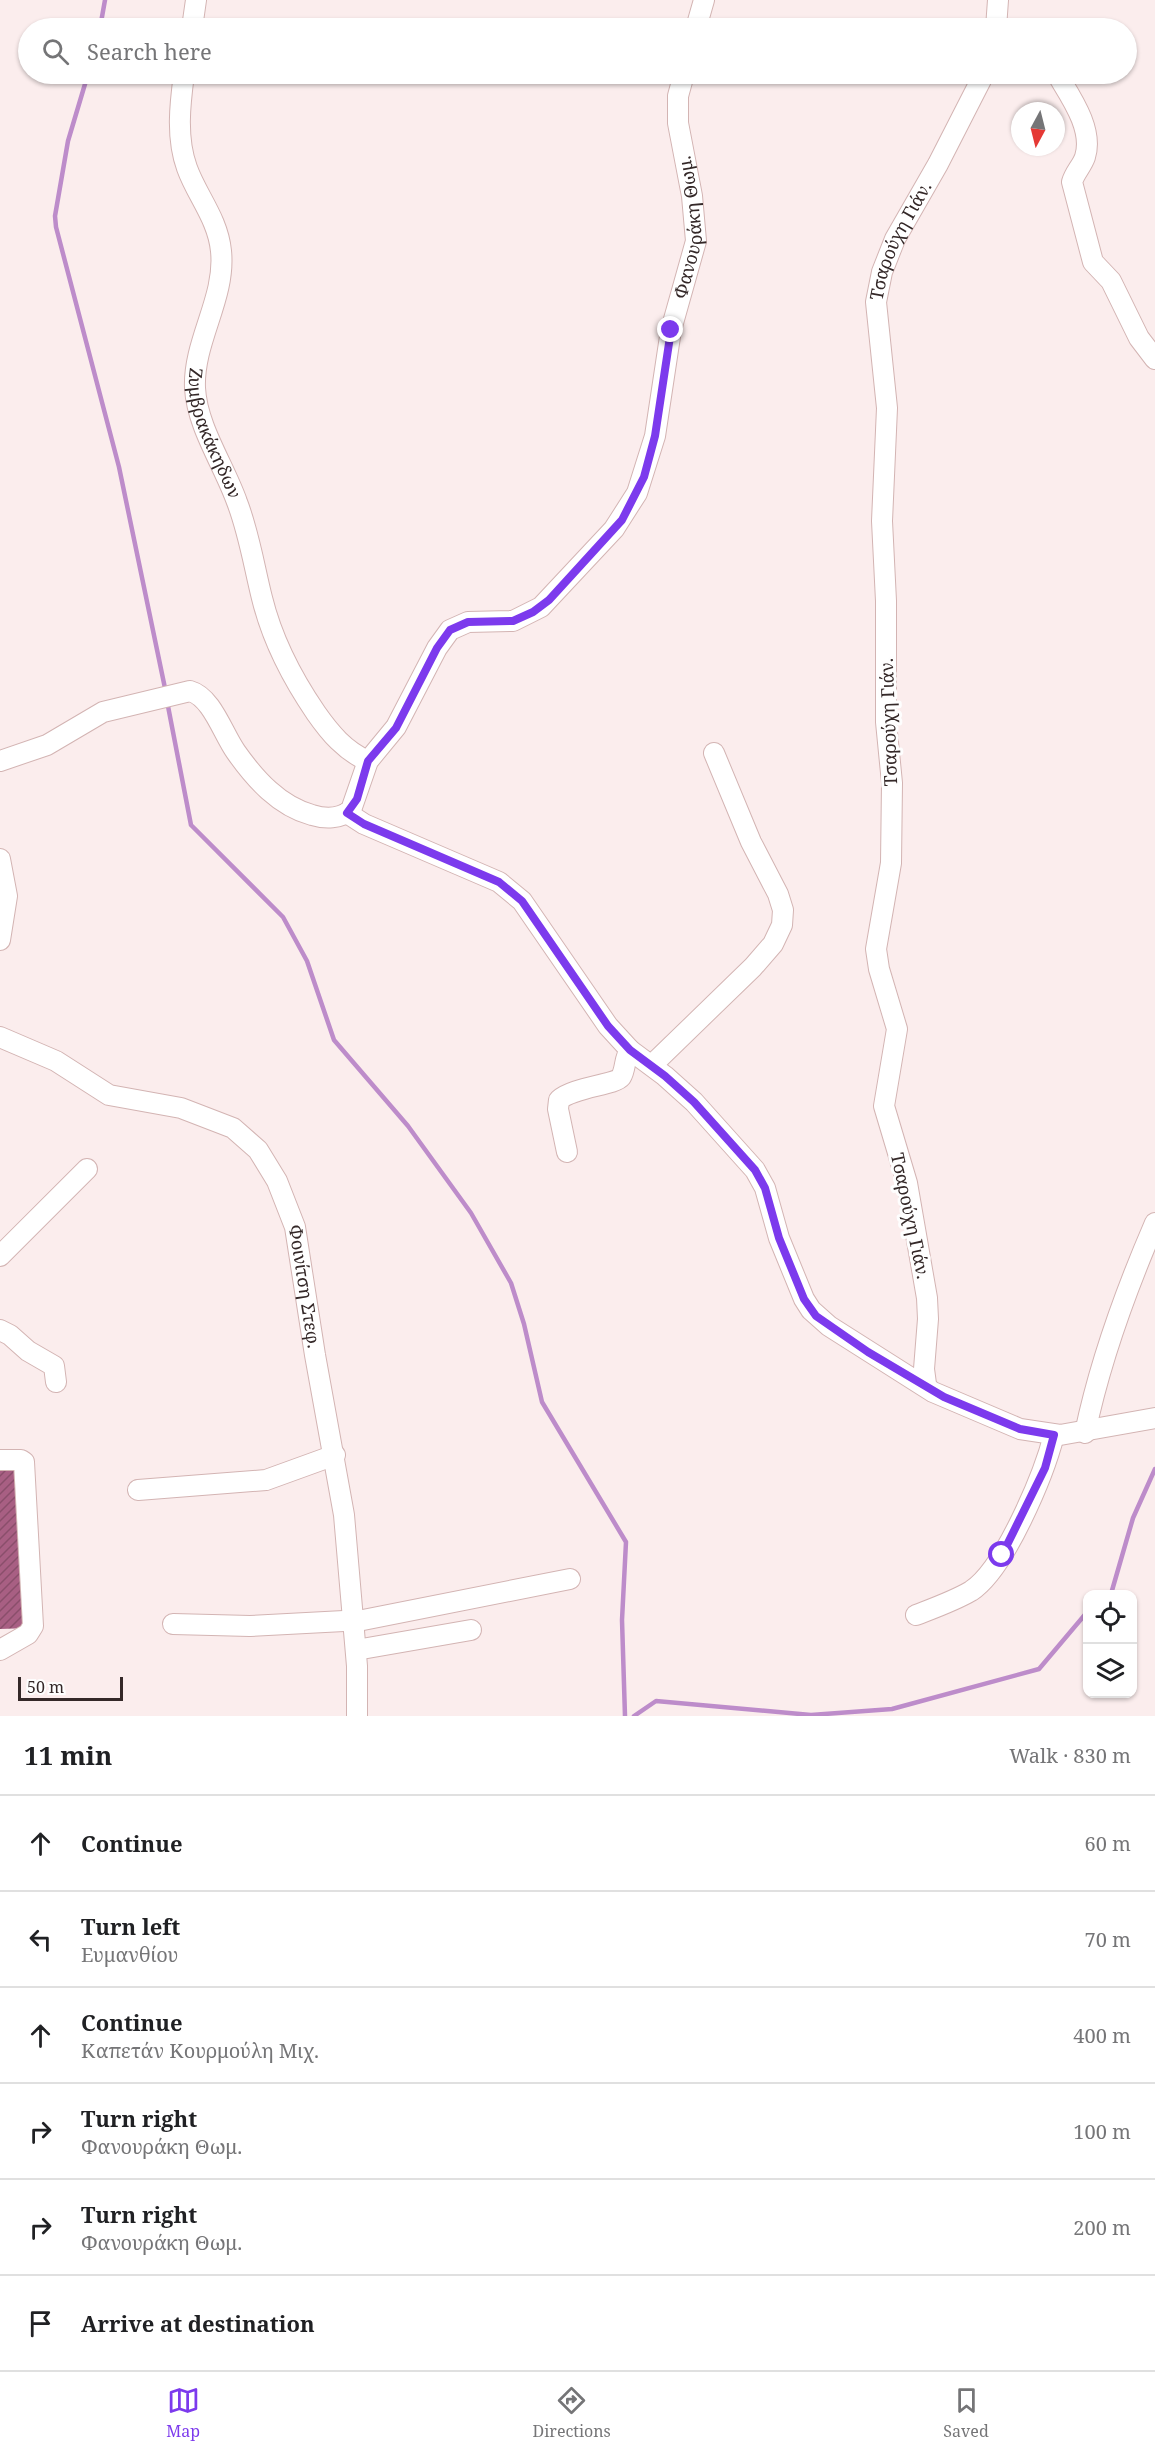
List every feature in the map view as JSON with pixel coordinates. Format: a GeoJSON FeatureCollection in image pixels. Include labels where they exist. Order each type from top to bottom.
{"type":"FeatureCollection","features":[{"type":"Feature","properties":{"kind":"street"},"geometry":{"type":"LineString","coordinates":[[193,18],[196,0]]}},
{"type":"Feature","properties":{"kind":"street"},"geometry":{"type":"LineString","coordinates":[[699,18],[704,0]]}},
{"type":"Feature","properties":{"kind":"street","name":"Ζυμβρακάκηδων"},"geometry":{"type":"LineString","coordinates":[[183,84],[180,120],[184,159],[215,226],[222,259],[216,298],[197,361],[195,386],[197,406],[237,502],[268,621],[288,666],[307,700],[329,731],[349,750],[368,761]]}},
{"type":"Feature","properties":{"kind":"street","name":"Φανουράκη Θωμ."},"geometry":{"type":"LineString","coordinates":[[347,813],[357,799],[368,761],[396,728],[437,648],[450,630],[468,622],[513,621],[541,607],[614,529],[637,493],[655,436],[671,330],[696,241],[692,196],[678,115],[678,96],[681,84]]}},
{"type":"Feature","properties":{"kind":"street","name":"Τσαρούχη Γιάν."},"geometry":{"type":"LineString","coordinates":[[926,1384],[924,1369],[928,1319],[927,1298],[907,1183],[884,1106],[897,1029],[879,969],[876,950],[891,864],[892,783],[886,722],[886,594],[882,521],[887,408],[876,302],[882,272],[895,239],[938,164],[979,84]]}},
{"type":"Feature","properties":{"kind":"street"},"geometry":{"type":"LineString","coordinates":[[1063,84],[1078,109],[1087,147],[1084,159],[1076,170],[1072,182],[1093,261],[1112,281],[1139,338],[1155,359]]}},
{"type":"Feature","properties":{"kind":"street"},"geometry":{"type":"LineString","coordinates":[[0,761],[47,745],[103,712],[184,691],[201,696],[236,753],[280,801],[317,817],[333,818],[347,813],[364,824],[499,882],[516,894],[536,918],[608,1026],[630,1050],[652,1065],[694,1102],[755,1170],[767,1194],[779,1238],[812,1310],[829,1326],[944,1397],[1033,1433],[1054,1435],[1085,1433],[1119,1423],[1155,1418]]}},
{"type":"Feature","properties":{"kind":"street"},"geometry":{"type":"LineString","coordinates":[[652,1065],[753,967],[773,944],[782,925],[783,910],[778,894],[751,842],[714,753]]}},
{"type":"Feature","properties":{"kind":"street"},"geometry":{"type":"LineString","coordinates":[[0,860],[7,896],[1,933]]}},
{"type":"Feature","properties":{"kind":"street","name":"Φοινίτση Στεφ."},"geometry":{"type":"LineString","coordinates":[[0,1037],[56,1061],[109,1095],[156,1101],[215,1120],[243,1135],[258,1150],[281,1190],[296,1227],[315,1355],[335,1455],[348,1537],[356,1650],[357,1716]]}},
{"type":"Feature","properties":{"kind":"street"},"geometry":{"type":"LineString","coordinates":[[567,1152],[558,1109],[559,1100],[589,1086],[617,1080],[622,1073],[630,1050]]}},
{"type":"Feature","properties":{"kind":"street"},"geometry":{"type":"LineString","coordinates":[[0,1256],[87,1169]]}},
{"type":"Feature","properties":{"kind":"street"},"geometry":{"type":"LineString","coordinates":[[1085,1433],[1094,1390],[1137,1266],[1155,1223]]}},
{"type":"Feature","properties":{"kind":"street"},"geometry":{"type":"LineString","coordinates":[[0,1330],[10,1335],[28,1351],[54,1366],[56,1382]]}},
{"type":"Feature","properties":{"kind":"street"},"geometry":{"type":"LineString","coordinates":[[916,1616],[971,1591],[1002,1555],[1045,1468],[1054,1435]]}},
{"type":"Feature","properties":{"kind":"street"},"geometry":{"type":"LineString","coordinates":[[138,1490],[266,1480],[335,1455]]}},
{"type":"Feature","properties":{"kind":"street"},"geometry":{"type":"LineString","coordinates":[[0,1460],[24,1462],[33,1626],[28,1634],[1,1649]]}},
{"type":"Feature","properties":{"kind":"street"},"geometry":{"type":"LineString","coordinates":[[173,1624],[250,1626],[353,1621],[402,1614],[570,1579]]}},
{"type":"Feature","properties":{"kind":"street"},"geometry":{"type":"LineString","coordinates":[[356,1650],[471,1630]]}},
{"type":"Feature","properties":{"kind":"building"},"geometry":{"type":"Polygon","coordinates":[[[0,1464],[21,1464],[30,1628],[0,1629],[0,1464]]]}},
{"type":"Feature","properties":{"kind":"waterway"},"geometry":{"type":"LineString","coordinates":[[102,18],[105,0]]}},
{"type":"Feature","properties":{"kind":"waterway"},"geometry":{"type":"LineString","coordinates":[[85,84],[68,141],[55,216],[56,227],[119,467],[166,693]]}},
{"type":"Feature","properties":{"kind":"waterway"},"geometry":{"type":"LineString","coordinates":[[167,701],[191,825],[283,917],[307,961],[334,1040],[408,1126],[471,1213],[511,1283],[524,1324],[542,1402],[626,1542],[622,1620],[625,1716]]}},
{"type":"Feature","properties":{"kind":"waterway"},"geometry":{"type":"LineString","coordinates":[[1112,1590],[1133,1518],[1155,1469]]}},
{"type":"Feature","properties":{"kind":"waterway"},"geometry":{"type":"LineString","coordinates":[[634,1716],[656,1701],[811,1715],[892,1709],[1039,1669],[1083,1617]]}},
{"type":"Feature","properties":{"kind":"route"},"geometry":{"type":"LineString","coordinates":[[671,330],[655,436],[644,477],[622,520],[541,607],[513,621],[468,622],[450,630],[437,648],[423,680],[396,728],[368,761],[357,799],[353,808],[347,813],[364,824],[499,882],[516,894],[536,918],[569,971],[608,1026],[630,1050],[652,1065],[694,1102],[755,1170],[765,1188],[779,1238],[804,1299],[816,1316],[906,1376],[926,1384],[933,1392],[1020,1429],[1054,1435],[1045,1468],[1002,1555]]}}]}
